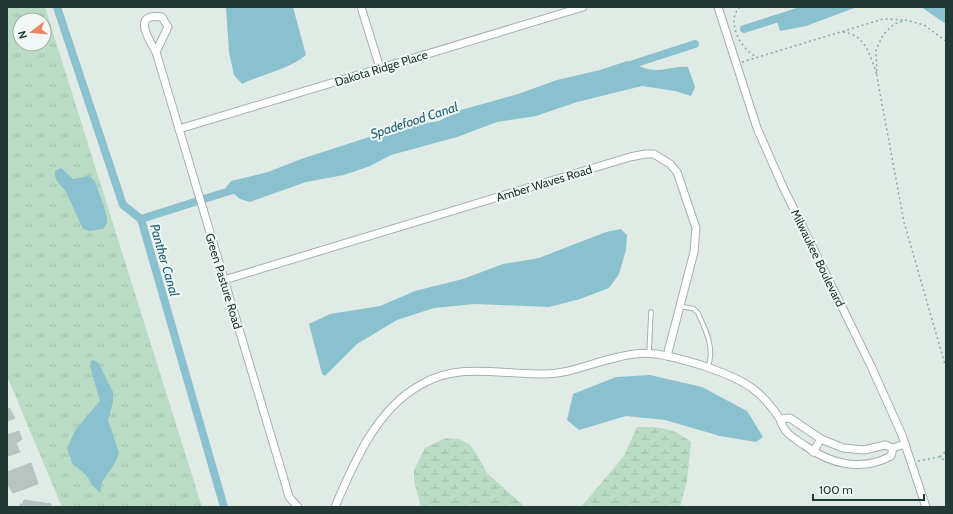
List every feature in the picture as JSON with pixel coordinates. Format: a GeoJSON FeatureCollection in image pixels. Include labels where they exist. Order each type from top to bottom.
{"type":"FeatureCollection","features":[{"type":"Feature","properties":{"kind":"street"},"geometry":{"type":"LineString","coordinates":[[362,7],[380,68]]}},
{"type":"Feature","properties":{"kind":"street","name":"Dakota Ridge Place"},"geometry":{"type":"LineString","coordinates":[[179,128],[583,7]]}},
{"type":"Feature","properties":{"kind":"street","name":"Milwaukee Boulevard"},"geometry":{"type":"LineString","coordinates":[[718,7],[757,128],[783,187],[871,366],[905,444],[926,507]]}},
{"type":"Feature","properties":{"kind":"street","name":"Green Pasture Road"},"geometry":{"type":"LineString","coordinates":[[156,52],[168,27],[162,17],[156,16],[151,17],[144,24],[144,31],[156,52],[289,497],[298,507]]}},
{"type":"Feature","properties":{"kind":"street","name":"Amber Waves Road"},"geometry":{"type":"LineString","coordinates":[[224,280],[645,154],[654,154],[662,158],[677,172],[696,228],[694,252],[667,356]]}},
{"type":"Feature","properties":{"kind":"street"},"geometry":{"type":"LineString","coordinates":[[334,507],[352,468],[377,426],[397,401],[422,384],[439,377],[469,370],[558,374],[620,357],[649,354],[667,356],[708,368],[751,387],[780,418],[783,429],[789,435],[813,452],[838,463],[863,466],[891,456],[892,448]]}},
{"type":"Feature","properties":{"kind":"street"},"geometry":{"type":"LineString","coordinates":[[780,418],[790,418],[821,439],[843,448],[854,450],[872,449],[885,445],[892,448],[905,444]]}},
{"type":"Feature","properties":{"kind":"street"},"geometry":{"type":"LineString","coordinates":[[813,452],[821,439]]}},
{"type":"Feature","properties":{"kind":"lane"},"geometry":{"type":"LineString","coordinates":[[680,306],[694,309],[698,312],[712,349],[708,368]]}},
{"type":"Feature","properties":{"kind":"lane"},"geometry":{"type":"LineString","coordinates":[[649,354],[651,312]]}},
{"type":"Feature","properties":{"kind":"path"},"geometry":{"type":"LineString","coordinates":[[740,7],[736,11],[733,20],[742,46],[750,54],[757,57]]}},
{"type":"Feature","properties":{"kind":"path"},"geometry":{"type":"LineString","coordinates":[[736,63],[883,19],[906,20],[924,25],[946,40]]}},
{"type":"Feature","properties":{"kind":"path"},"geometry":{"type":"LineString","coordinates":[[877,77],[876,50],[883,35],[894,24],[906,20]]}},
{"type":"Feature","properties":{"kind":"path"},"geometry":{"type":"LineString","coordinates":[[841,32],[850,33],[862,41],[871,58],[877,77],[904,222],[946,368]]}},
{"type":"Feature","properties":{"kind":"path"},"geometry":{"type":"LineString","coordinates":[[911,462],[940,457],[946,451]]}},
{"type":"Feature","properties":{"kind":"path"},"geometry":{"type":"LineString","coordinates":[[940,457],[946,462]]}},
{"type":"Feature","properties":{"kind":"green space"},"geometry":{"type":"Polygon","coordinates":[[[7,7],[45,7],[47,12],[12,12],[12,52],[52,52],[52,29],[202,507],[62,507],[7,376],[7,7]]]}},
{"type":"Feature","properties":{"kind":"green space"},"geometry":{"type":"Polygon","coordinates":[[[637,427],[666,429],[678,433],[691,442],[687,481],[680,507],[581,507],[624,456],[637,427]]]}},
{"type":"Feature","properties":{"kind":"green space"},"geometry":{"type":"Polygon","coordinates":[[[446,438],[459,439],[469,444],[476,453],[487,473],[525,507],[421,507],[414,481],[414,470],[425,448],[446,438]]]}},
{"type":"Feature","properties":{"kind":"water"},"geometry":{"type":"Polygon","coordinates":[[[226,7],[293,7],[306,55],[284,68],[242,84],[234,75],[229,52],[226,7]]]}},
{"type":"Feature","properties":{"kind":"water"},"geometry":{"type":"Polygon","coordinates":[[[813,7],[857,7],[806,26],[780,31],[776,19],[813,7]]]}},
{"type":"Feature","properties":{"kind":"water"},"geometry":{"type":"Polygon","coordinates":[[[921,7],[946,7],[946,24],[921,7]]]}},
{"type":"Feature","properties":{"kind":"water"},"geometry":{"type":"Polygon","coordinates":[[[627,61],[653,70],[688,67],[695,87],[691,96],[675,91],[642,86],[577,102],[536,116],[497,122],[457,137],[391,155],[370,166],[344,175],[306,182],[250,202],[240,199],[226,187],[231,181],[268,172],[301,159],[397,128],[439,121],[461,110],[518,94],[557,80],[600,70],[627,61]]]}},
{"type":"Feature","properties":{"kind":"water"},"geometry":{"type":"Polygon","coordinates":[[[61,168],[73,179],[89,176],[95,181],[107,217],[107,223],[103,229],[90,231],[83,229],[66,192],[58,183],[56,178],[55,171],[61,168]]]}},
{"type":"Feature","properties":{"kind":"water"},"geometry":{"type":"Polygon","coordinates":[[[621,229],[627,235],[626,250],[619,274],[609,288],[580,299],[549,307],[475,304],[434,308],[397,320],[357,344],[325,376],[322,374],[309,324],[330,314],[380,306],[415,291],[463,279],[503,264],[539,258],[606,232],[621,229]]]}},
{"type":"Feature","properties":{"kind":"water"},"geometry":{"type":"Polygon","coordinates":[[[93,360],[98,362],[113,392],[113,402],[108,420],[119,453],[115,463],[102,482],[100,493],[92,485],[87,476],[72,463],[67,448],[76,429],[100,401],[90,366],[91,361],[93,360]]]}},
{"type":"Feature","properties":{"kind":"water"},"geometry":{"type":"Polygon","coordinates":[[[650,375],[702,387],[747,411],[763,437],[756,442],[720,436],[665,420],[626,416],[579,430],[567,420],[573,394],[616,377],[650,375]]]}},
{"type":"Feature","properties":{"kind":"building"},"geometry":{"type":"Polygon","coordinates":[[[7,408],[9,408],[15,418],[7,421],[7,408]]]}},
{"type":"Feature","properties":{"kind":"building"},"geometry":{"type":"Polygon","coordinates":[[[19,431],[22,439],[16,443],[20,452],[8,456],[7,435],[19,431]]]}},
{"type":"Feature","properties":{"kind":"building"},"geometry":{"type":"Polygon","coordinates":[[[31,463],[38,484],[13,493],[7,483],[7,472],[31,463]]]}},
{"type":"Feature","properties":{"kind":"building"},"geometry":{"type":"Polygon","coordinates":[[[24,500],[51,504],[51,507],[20,507],[20,504],[23,504],[24,500]]]}},
{"type":"Feature","properties":{"kind":"waterway","name":"Panther Canal"},"geometry":{"type":"LineString","coordinates":[[57,7],[123,205],[141,219],[224,507]]}},
{"type":"Feature","properties":{"kind":"waterway","name":"Spadefood Canal"},"geometry":{"type":"LineString","coordinates":[[744,29],[813,7]]}},
{"type":"Feature","properties":{"kind":"waterway","name":"Spadefood Canal"},"geometry":{"type":"LineString","coordinates":[[624,67],[695,44]]}},
{"type":"Feature","properties":{"kind":"waterway","name":"Spadefood Canal"},"geometry":{"type":"LineString","coordinates":[[141,219],[239,188]]}}]}
